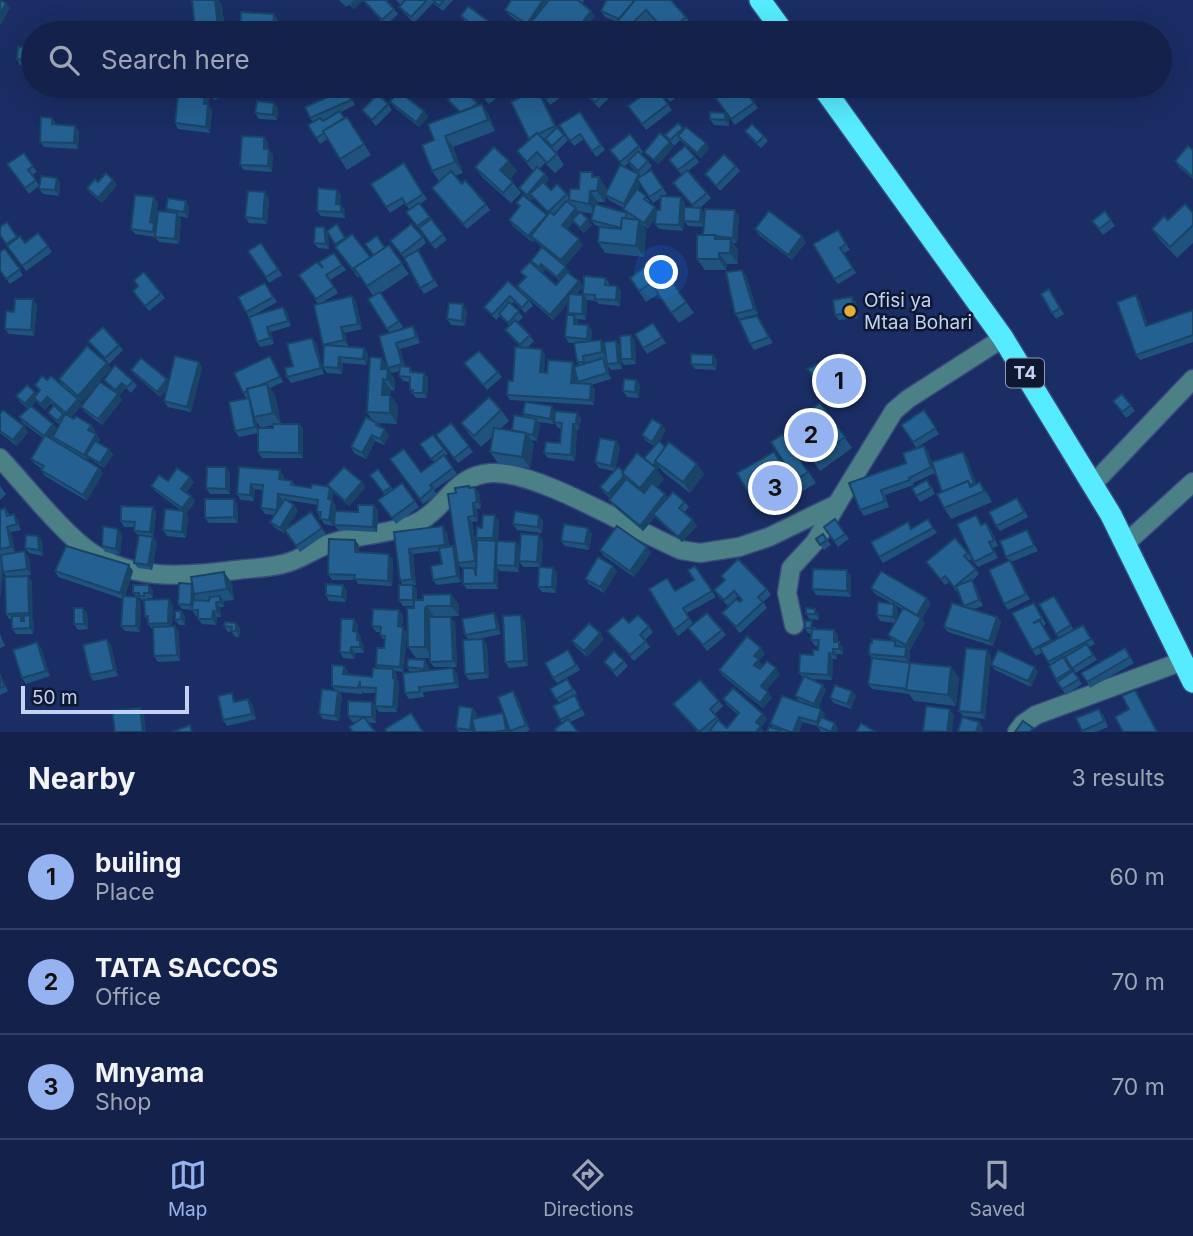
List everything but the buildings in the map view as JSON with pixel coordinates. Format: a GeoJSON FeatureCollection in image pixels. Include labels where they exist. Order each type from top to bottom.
{"type":"FeatureCollection","features":[{"type":"Feature","properties":{"kind":"highway"},"geometry":{"type":"LineString","coordinates":[[767,2],[777,21]]}},
{"type":"Feature","properties":{"kind":"highway","name":"T4"},"geometry":{"type":"LineString","coordinates":[[831,98],[1003,338],[1126,543],[1193,682]]}},
{"type":"Feature","properties":{"kind":"street"},"geometry":{"type":"LineString","coordinates":[[794,625],[787,593],[791,568],[815,542],[894,411],[908,399],[1003,338]]}},
{"type":"Feature","properties":{"kind":"street"},"geometry":{"type":"LineString","coordinates":[[1093,484],[1193,379]]}},
{"type":"Feature","properties":{"kind":"street"},"geometry":{"type":"LineString","coordinates":[[0,458],[80,545],[106,561],[135,571],[185,577],[283,564],[307,556],[332,542],[400,529],[422,520],[457,486],[475,474],[495,472],[521,477],[551,488],[666,544],[700,553],[738,547],[769,537],[837,504]]}},
{"type":"Feature","properties":{"kind":"street"},"geometry":{"type":"LineString","coordinates":[[1126,543],[1193,482]]}},
{"type":"Feature","properties":{"kind":"street"},"geometry":{"type":"LineString","coordinates":[[1017,732],[1036,715],[1183,661]]}},
{"type":"Feature","properties":{"kind":"place","name":"Ofisi ya Mtaa Bohari"},"geometry":{"type":"Point","coordinates":[850,311]}},
{"type":"Feature","properties":{"kind":"place","name":"builing"},"geometry":{"type":"Point","coordinates":[839,381]}},
{"type":"Feature","properties":{"kind":"place","name":"TATA SACCOS"},"geometry":{"type":"Point","coordinates":[811,435]}},
{"type":"Feature","properties":{"kind":"place","name":"Mnyama"},"geometry":{"type":"Point","coordinates":[775,488]}}]}
